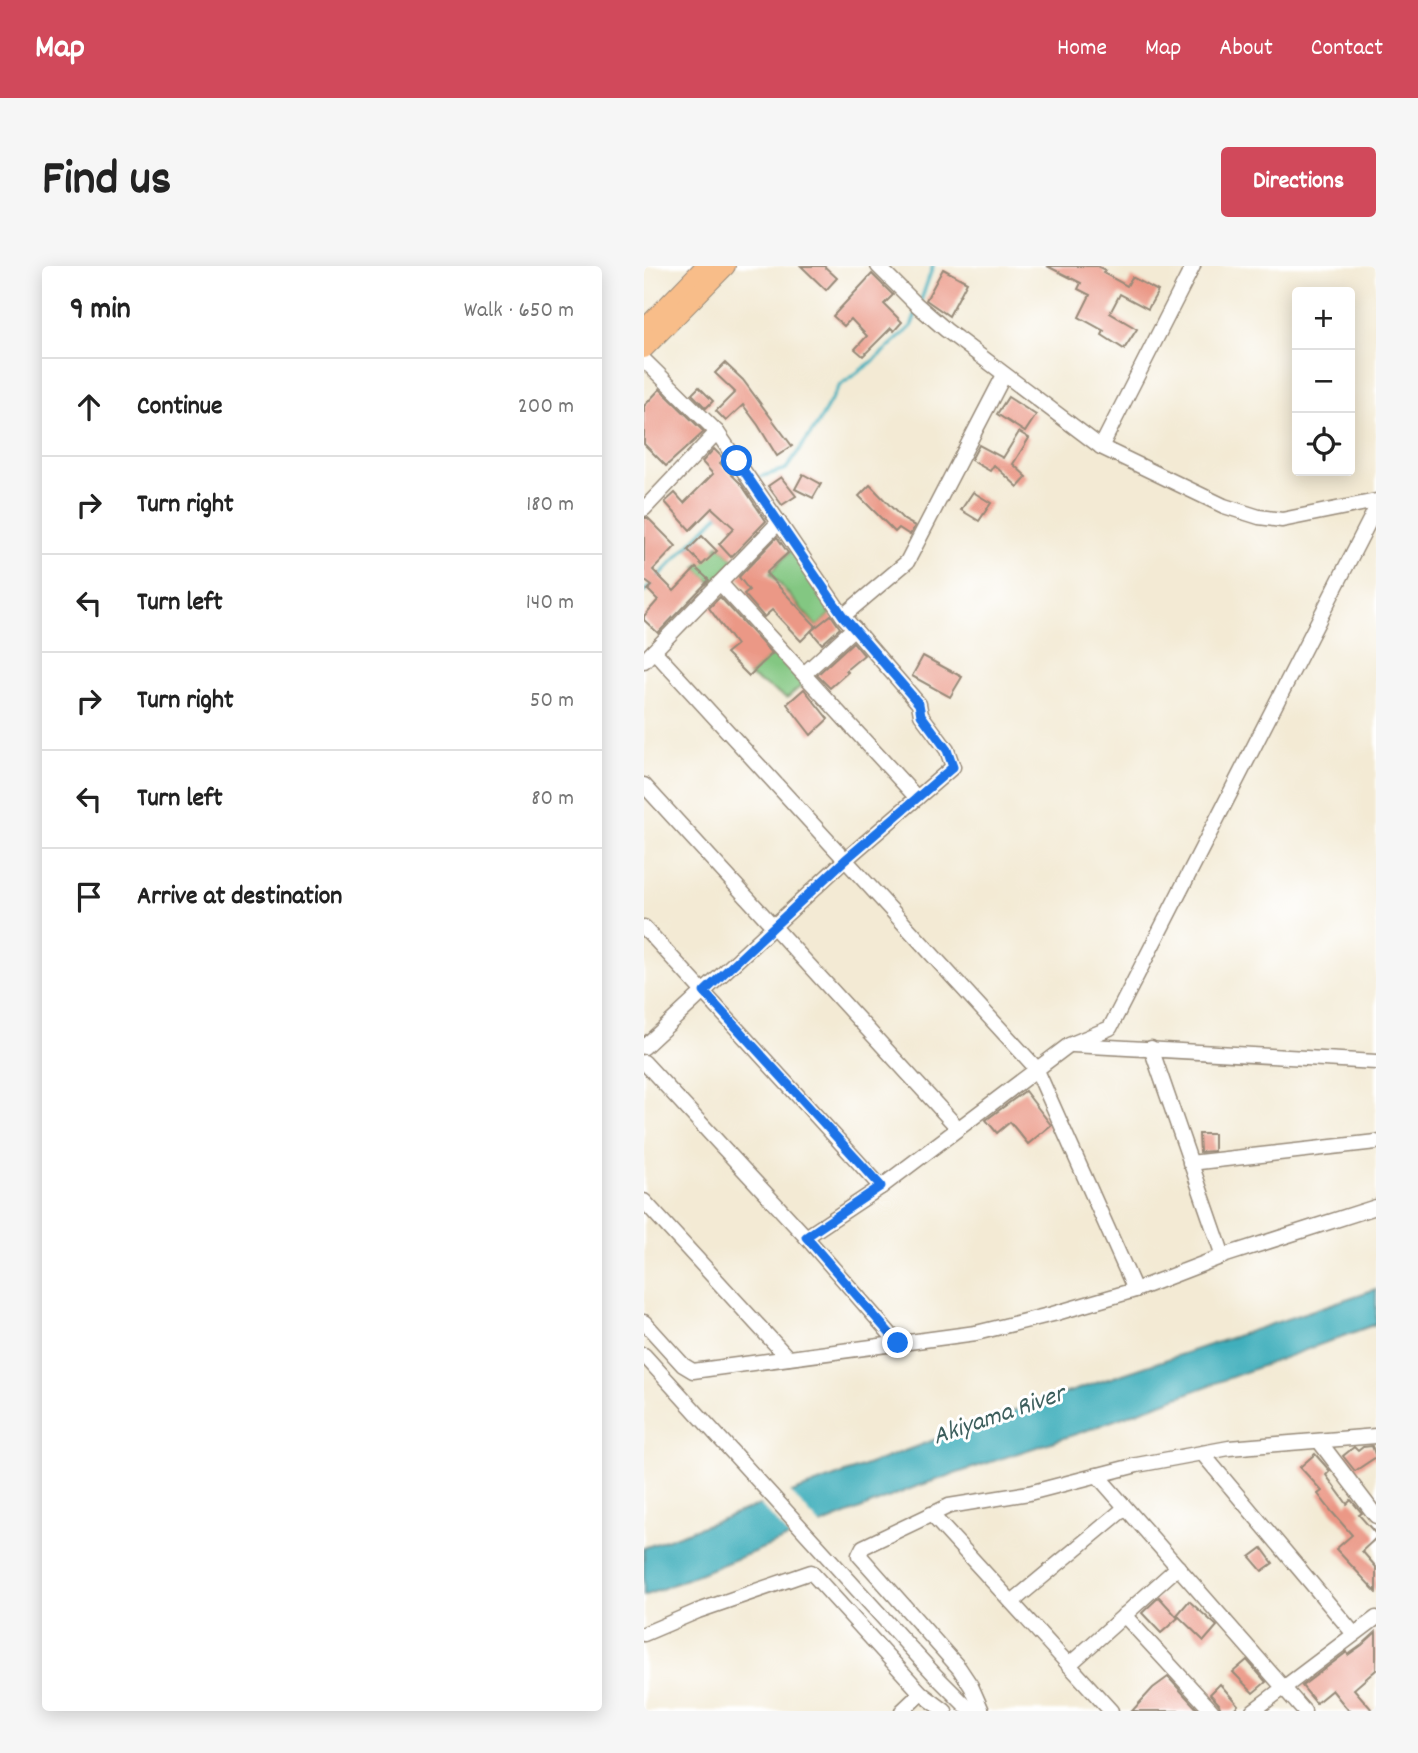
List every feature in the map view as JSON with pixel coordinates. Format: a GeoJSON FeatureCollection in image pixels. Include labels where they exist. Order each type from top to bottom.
{"type":"FeatureCollection","features":[{"type":"Feature","properties":{"kind":"main road"},"geometry":{"type":"LineString","coordinates":[[644,329],[705,266]]}},
{"type":"Feature","properties":{"kind":"main road"},"geometry":{"type":"LineString","coordinates":[[644,349],[726,266]]}},
{"type":"Feature","properties":{"kind":"street"},"geometry":{"type":"LineString","coordinates":[[878,266],[926,313],[1101,447],[1224,506],[1259,517],[1282,520],[1376,501]]}},
{"type":"Feature","properties":{"kind":"street"},"geometry":{"type":"LineString","coordinates":[[1101,447],[1193,266]]}},
{"type":"Feature","properties":{"kind":"street"},"geometry":{"type":"LineString","coordinates":[[644,360],[717,432],[843,616],[919,704],[921,715],[947,750],[953,767],[845,860],[644,1047]]}},
{"type":"Feature","properties":{"kind":"street"},"geometry":{"type":"LineString","coordinates":[[843,616],[907,562],[1004,374]]}},
{"type":"Feature","properties":{"kind":"street"},"geometry":{"type":"LineString","coordinates":[[644,509],[717,432]]}},
{"type":"Feature","properties":{"kind":"street"},"geometry":{"type":"LineString","coordinates":[[806,1237],[881,1186],[1069,1045],[1110,1028],[1376,508]]}},
{"type":"Feature","properties":{"kind":"street"},"geometry":{"type":"LineString","coordinates":[[779,522],[649,656],[845,860],[1036,1068],[1135,1290]]}},
{"type":"Feature","properties":{"kind":"street"},"geometry":{"type":"LineString","coordinates":[[720,583],[917,797]]}},
{"type":"Feature","properties":{"kind":"street"},"geometry":{"type":"LineString","coordinates":[[804,674],[854,628]]}},
{"type":"Feature","properties":{"kind":"street"},"geometry":{"type":"LineString","coordinates":[[644,785],[775,925],[957,1127]]}},
{"type":"Feature","properties":{"kind":"street"},"geometry":{"type":"LineString","coordinates":[[644,927],[881,1186]]}},
{"type":"Feature","properties":{"kind":"street"},"geometry":{"type":"LineString","coordinates":[[1069,1045],[1376,1062]]}},
{"type":"Feature","properties":{"kind":"street"},"geometry":{"type":"LineString","coordinates":[[1151,1048],[1223,1256]]}},
{"type":"Feature","properties":{"kind":"street"},"geometry":{"type":"LineString","coordinates":[[644,1062],[806,1237],[898,1343]]}},
{"type":"Feature","properties":{"kind":"street"},"geometry":{"type":"LineString","coordinates":[[1190,1163],[1376,1143]]}},
{"type":"Feature","properties":{"kind":"street"},"geometry":{"type":"LineString","coordinates":[[644,1201],[788,1358]]}},
{"type":"Feature","properties":{"kind":"street"},"geometry":{"type":"LineString","coordinates":[[644,1322],[683,1365],[693,1371],[976,1333],[1135,1290],[1223,1256],[1376,1206]]}},
{"type":"Feature","properties":{"kind":"street"},"geometry":{"type":"LineString","coordinates":[[644,1355],[935,1675],[971,1711]]}},
{"type":"Feature","properties":{"kind":"street"},"geometry":{"type":"LineString","coordinates":[[982,1711],[959,1668],[859,1555],[863,1547],[949,1506],[1029,1493],[1097,1475],[1229,1448],[1376,1436]]}},
{"type":"Feature","properties":{"kind":"street"},"geometry":{"type":"LineString","coordinates":[[1319,1441],[1376,1516]]}},
{"type":"Feature","properties":{"kind":"street"},"geometry":{"type":"LineString","coordinates":[[1202,1453],[1354,1634]]}},
{"type":"Feature","properties":{"kind":"street"},"geometry":{"type":"LineString","coordinates":[[1097,1475],[1304,1711]]}},
{"type":"Feature","properties":{"kind":"street"},"geometry":{"type":"LineString","coordinates":[[1012,1602],[1125,1508]]}},
{"type":"Feature","properties":{"kind":"street"},"geometry":{"type":"LineString","coordinates":[[931,1514],[1111,1711]]}},
{"type":"Feature","properties":{"kind":"street"},"geometry":{"type":"LineString","coordinates":[[1069,1665],[1178,1567]]}},
{"type":"Feature","properties":{"kind":"street"},"geometry":{"type":"LineString","coordinates":[[644,1634],[698,1611],[811,1572],[921,1693],[945,1711]]}},
{"type":"Feature","properties":{"kind":"street"},"geometry":{"type":"LineString","coordinates":[[1124,1615],[1212,1711]]}},
{"type":"Feature","properties":{"kind":"street"},"geometry":{"type":"LineString","coordinates":[[1253,1711],[1376,1618]]}},
{"type":"Feature","properties":{"kind":"street"},"geometry":{"type":"LineString","coordinates":[[902,1711],[921,1693]]}},
{"type":"Feature","properties":{"kind":"green space"},"geometry":{"type":"Polygon","coordinates":[[[719,544],[735,561],[713,584],[696,568],[719,544]]]}},
{"type":"Feature","properties":{"kind":"green space"},"geometry":{"type":"Polygon","coordinates":[[[792,549],[833,611],[817,627],[770,573],[792,549]]]}},
{"type":"Feature","properties":{"kind":"green space"},"geometry":{"type":"Polygon","coordinates":[[[776,650],[806,682],[787,698],[749,676],[776,650]]]}},
{"type":"Feature","properties":{"kind":"water"},"geometry":{"type":"Polygon","coordinates":[[[1376,1289],[1376,1324],[1085,1431],[915,1487],[644,1596],[644,1548],[1001,1415],[1376,1289]]]}},
{"type":"Feature","properties":{"kind":"pier"},"geometry":{"type":"Polygon","coordinates":[[[789,1491],[823,1528],[793,1541],[758,1502],[789,1491]]]}},
{"type":"Feature","properties":{"kind":"building"},"geometry":{"type":"Polygon","coordinates":[[[801,266],[824,266],[837,278],[826,290],[801,266]]]}},
{"type":"Feature","properties":{"kind":"building"},"geometry":{"type":"Polygon","coordinates":[[[1047,266],[1097,266],[1105,270],[1103,273],[1127,286],[1132,277],[1158,291],[1148,309],[1120,294],[1110,313],[1137,329],[1124,349],[1102,335],[1104,331],[1079,317],[1090,295],[1078,289],[1081,283],[1047,266]]]}},
{"type":"Feature","properties":{"kind":"building"},"geometry":{"type":"Polygon","coordinates":[[[943,269],[967,282],[949,316],[926,300],[943,269]]]}},
{"type":"Feature","properties":{"kind":"building"},"geometry":{"type":"Polygon","coordinates":[[[872,274],[893,295],[884,304],[902,322],[894,331],[891,328],[863,356],[855,349],[867,336],[851,319],[844,326],[833,316],[872,274]]]}},
{"type":"Feature","properties":{"kind":"building"},"geometry":{"type":"Polygon","coordinates":[[[725,363],[743,380],[792,446],[777,456],[743,405],[726,421],[716,411],[735,392],[715,373],[725,363]]]}},
{"type":"Feature","properties":{"kind":"building"},"geometry":{"type":"Polygon","coordinates":[[[699,387],[713,401],[706,408],[692,394],[699,387]]]}},
{"type":"Feature","properties":{"kind":"building"},"geometry":{"type":"Polygon","coordinates":[[[660,389],[704,432],[666,466],[644,444],[644,406],[660,389]]]}},
{"type":"Feature","properties":{"kind":"building"},"geometry":{"type":"Polygon","coordinates":[[[1008,397],[1036,415],[1025,432],[997,414],[1008,397]]]}},
{"type":"Feature","properties":{"kind":"building"},"geometry":{"type":"Polygon","coordinates":[[[1019,432],[1029,438],[1013,464],[1027,477],[1018,487],[994,465],[990,471],[971,460],[979,445],[1003,458],[1019,432]]]}},
{"type":"Feature","properties":{"kind":"building"},"geometry":{"type":"Polygon","coordinates":[[[714,449],[724,459],[720,463],[741,484],[766,521],[731,557],[719,544],[734,528],[712,508],[690,530],[665,502],[675,493],[684,503],[713,474],[702,462],[714,449]]]}},
{"type":"Feature","properties":{"kind":"building"},"geometry":{"type":"Polygon","coordinates":[[[803,474],[821,484],[813,498],[795,489],[803,474]]]}},
{"type":"Feature","properties":{"kind":"building"},"geometry":{"type":"Polygon","coordinates":[[[781,477],[796,496],[782,505],[768,486],[781,477]]]}},
{"type":"Feature","properties":{"kind":"building"},"geometry":{"type":"Polygon","coordinates":[[[870,485],[904,520],[915,526],[910,535],[899,528],[895,532],[859,496],[870,485]]]}},
{"type":"Feature","properties":{"kind":"building"},"geometry":{"type":"Polygon","coordinates":[[[973,492],[991,503],[979,521],[961,510],[973,492]]]}},
{"type":"Feature","properties":{"kind":"building"},"geometry":{"type":"Polygon","coordinates":[[[644,518],[648,518],[676,546],[653,570],[674,591],[696,568],[709,580],[658,633],[644,620],[644,616],[658,600],[648,590],[652,586],[644,580],[644,518]]]}},
{"type":"Feature","properties":{"kind":"building"},"geometry":{"type":"Polygon","coordinates":[[[702,536],[717,551],[702,565],[688,550],[702,536]]]}},
{"type":"Feature","properties":{"kind":"building"},"geometry":{"type":"Polygon","coordinates":[[[777,537],[788,553],[766,573],[816,626],[801,641],[772,610],[764,617],[744,594],[749,590],[739,577],[777,537]]]}},
{"type":"Feature","properties":{"kind":"building"},"geometry":{"type":"Polygon","coordinates":[[[720,597],[772,654],[749,676],[726,653],[736,645],[709,608],[720,597]]]}},
{"type":"Feature","properties":{"kind":"building"},"geometry":{"type":"Polygon","coordinates":[[[831,615],[840,628],[822,644],[811,631],[831,615]]]}},
{"type":"Feature","properties":{"kind":"building"},"geometry":{"type":"Polygon","coordinates":[[[853,642],[864,655],[830,688],[817,675],[853,642]]]}},
{"type":"Feature","properties":{"kind":"building"},"geometry":{"type":"Polygon","coordinates":[[[923,656],[962,677],[950,697],[912,676],[923,656]]]}},
{"type":"Feature","properties":{"kind":"building"},"geometry":{"type":"Polygon","coordinates":[[[804,689],[828,719],[811,735],[787,704],[804,689]]]}},
{"type":"Feature","properties":{"kind":"building"},"geometry":{"type":"Polygon","coordinates":[[[1025,1091],[1051,1125],[1028,1144],[1010,1122],[997,1133],[986,1120],[1025,1091]]]}},
{"type":"Feature","properties":{"kind":"building"},"geometry":{"type":"Polygon","coordinates":[[[1199,1134],[1214,1134],[1214,1151],[1200,1152],[1199,1134]]]}},
{"type":"Feature","properties":{"kind":"building"},"geometry":{"type":"Polygon","coordinates":[[[1372,1446],[1376,1457],[1355,1471],[1343,1456],[1354,1447],[1358,1451],[1372,1446]]]}},
{"type":"Feature","properties":{"kind":"building"},"geometry":{"type":"Polygon","coordinates":[[[1315,1454],[1330,1471],[1326,1475],[1347,1504],[1351,1500],[1362,1513],[1359,1515],[1376,1534],[1376,1538],[1362,1551],[1376,1567],[1376,1592],[1336,1549],[1352,1535],[1318,1494],[1322,1491],[1300,1467],[1315,1454]]]}},
{"type":"Feature","properties":{"kind":"building"},"geometry":{"type":"Polygon","coordinates":[[[1262,1548],[1273,1563],[1262,1571],[1250,1557],[1262,1548]]]}},
{"type":"Feature","properties":{"kind":"building"},"geometry":{"type":"Polygon","coordinates":[[[1159,1597],[1178,1618],[1161,1633],[1142,1613],[1159,1597]]]}},
{"type":"Feature","properties":{"kind":"building"},"geometry":{"type":"Polygon","coordinates":[[[1189,1601],[1217,1626],[1204,1641],[1177,1615],[1189,1601]]]}},
{"type":"Feature","properties":{"kind":"building"},"geometry":{"type":"Polygon","coordinates":[[[1376,1632],[1376,1670],[1354,1689],[1373,1711],[1349,1711],[1332,1690],[1316,1703],[1302,1686],[1347,1652],[1348,1655],[1362,1645],[1376,1632]]]}},
{"type":"Feature","properties":{"kind":"building"},"geometry":{"type":"Polygon","coordinates":[[[1247,1660],[1266,1682],[1253,1693],[1233,1672],[1247,1660]]]}},
{"type":"Feature","properties":{"kind":"building"},"geometry":{"type":"Polygon","coordinates":[[[1168,1677],[1199,1711],[1132,1711],[1153,1688],[1168,1677]]]}},
{"type":"Feature","properties":{"kind":"building"},"geometry":{"type":"Polygon","coordinates":[[[1220,1684],[1238,1705],[1232,1711],[1221,1711],[1219,1704],[1210,1694],[1220,1684]]]}},
{"type":"Feature","properties":{"kind":"waterway"},"geometry":{"type":"LineString","coordinates":[[920,303],[933,266]]}},
{"type":"Feature","properties":{"kind":"waterway"},"geometry":{"type":"LineString","coordinates":[[753,479],[786,469],[817,425],[839,386],[872,362],[911,327],[917,311]]}},
{"type":"Feature","properties":{"kind":"waterway"},"geometry":{"type":"LineString","coordinates":[[658,577],[721,512]]}},
{"type":"Feature","properties":{"kind":"waterway"},"geometry":{"type":"LineString","coordinates":[[644,592],[653,583]]}},
{"type":"Feature","properties":{"kind":"route"},"geometry":{"type":"LineString","coordinates":[[737,461],[843,616],[919,704],[921,715],[947,750],[953,767],[845,860],[704,992],[881,1186],[806,1237],[898,1343]]}},
{"type":"Feature","properties":{"kind":"water label","name":"Akiyama River"},"geometry":{"type":"Point","coordinates":[998,1413]}}]}
